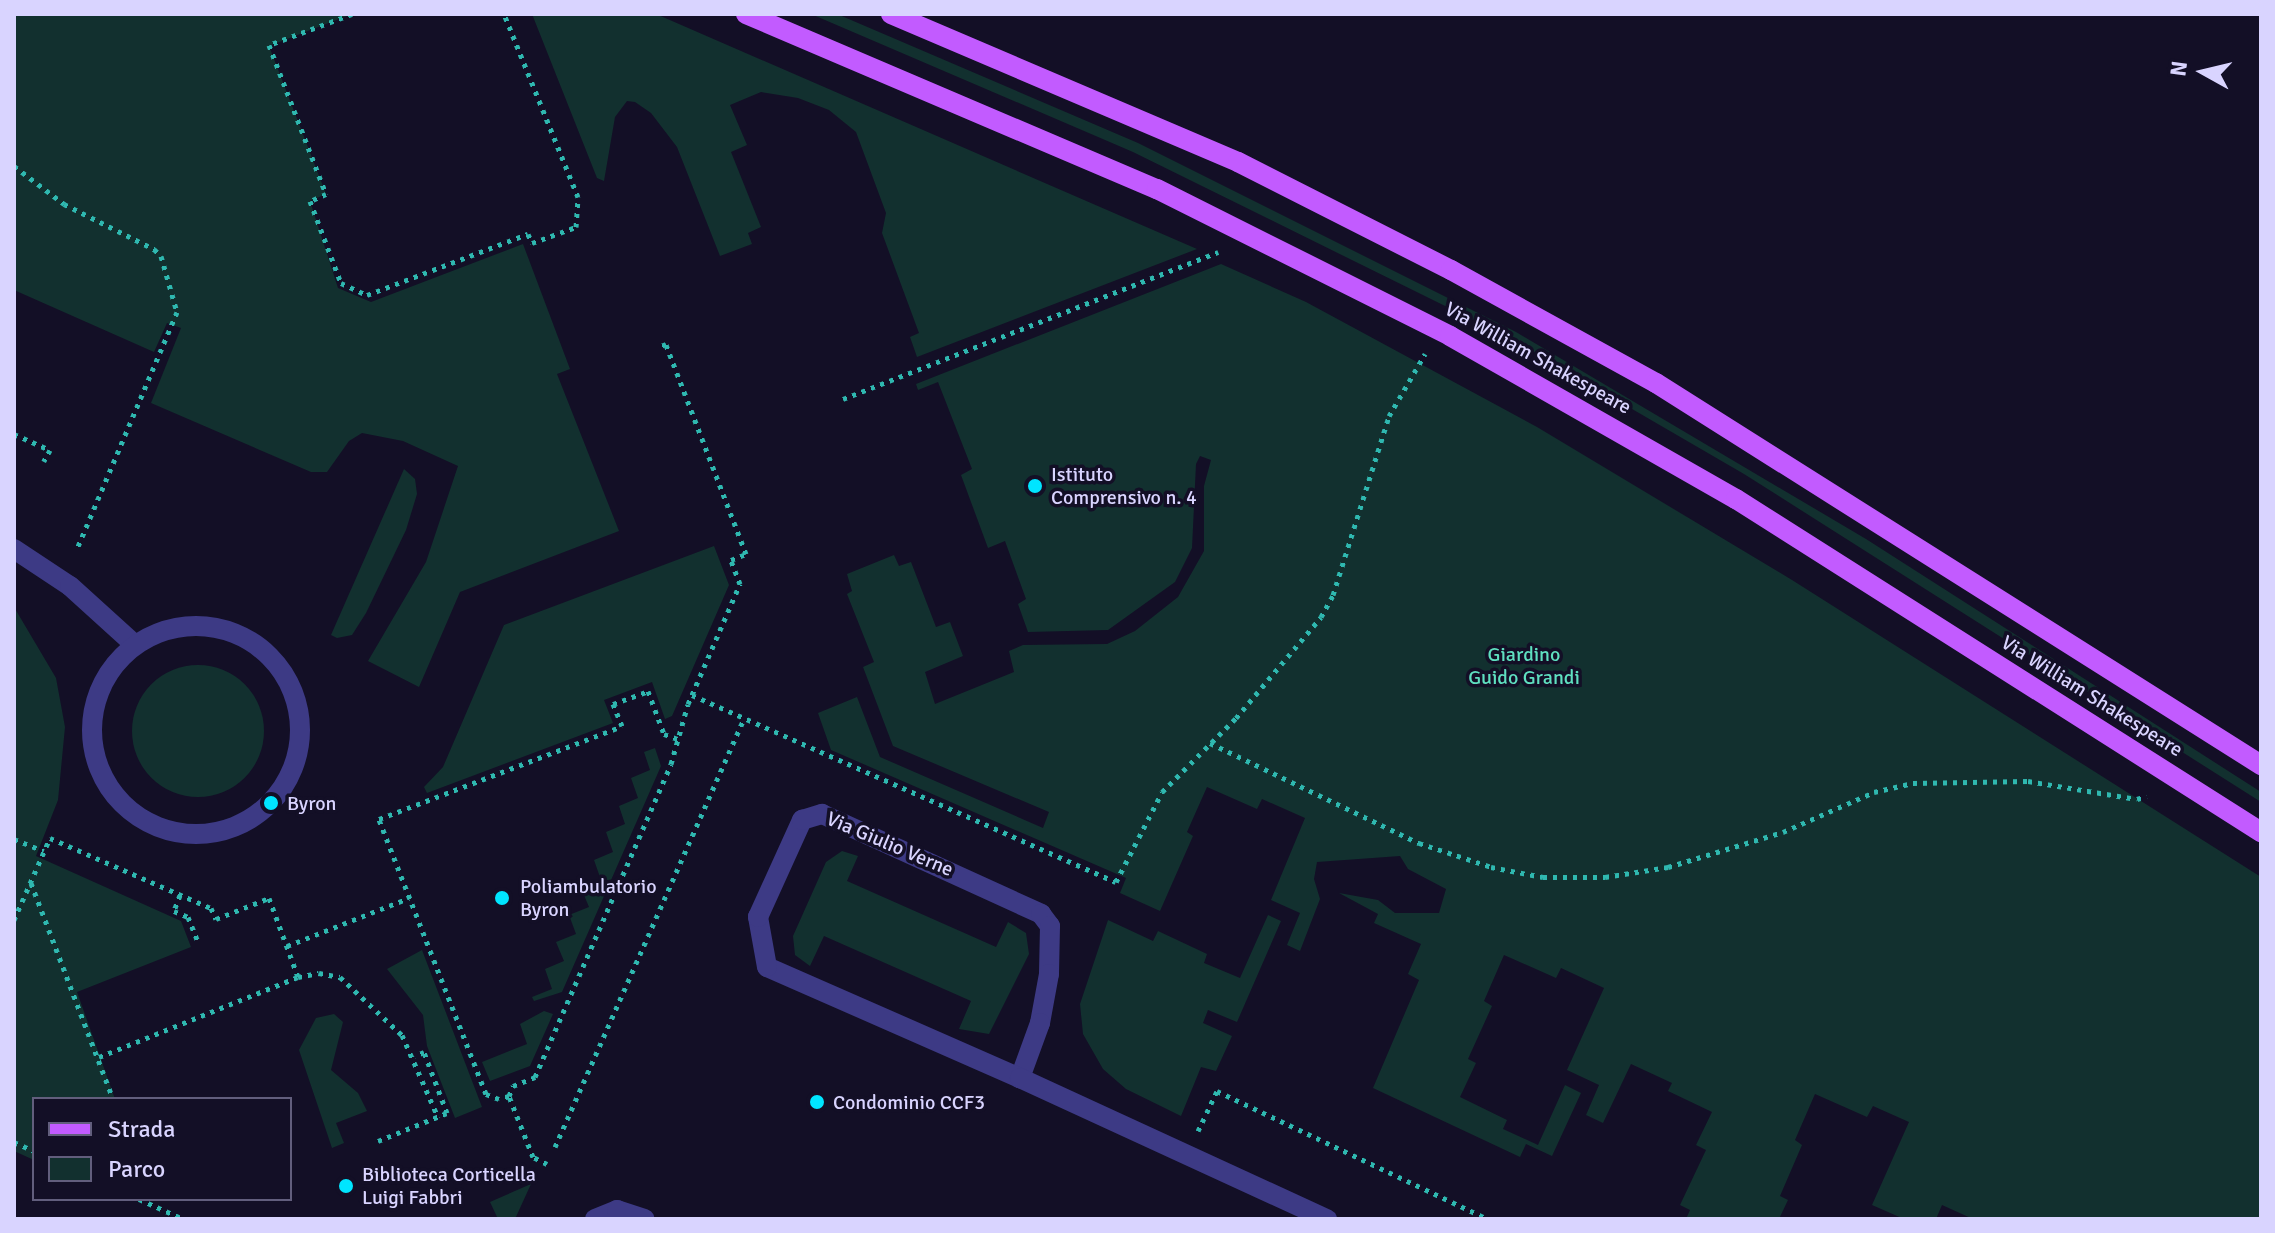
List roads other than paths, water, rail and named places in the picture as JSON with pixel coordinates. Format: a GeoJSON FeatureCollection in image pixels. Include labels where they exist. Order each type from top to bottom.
{"type":"FeatureCollection","features":[{"type":"Feature","properties":{"kind":"main road","name":"Via William Shakespeare"},"geometry":{"type":"LineString","coordinates":[[746,14],[1157,189],[1438,329],[1736,499],[2261,832]]}},
{"type":"Feature","properties":{"kind":"main road","name":"Via William Shakespeare"},"geometry":{"type":"LineString","coordinates":[[891,14],[1238,162],[1451,270],[1670,391],[2261,765]]}},
{"type":"Feature","properties":{"kind":"street"},"geometry":{"type":"LineString","coordinates":[[14,549],[77,591],[134,644]]}},
{"type":"Feature","properties":{"kind":"street"},"geometry":{"type":"LineString","coordinates":[[207,625],[245,636],[275,660],[295,694],[301,732],[293,770],[271,803],[247,822],[216,833],[185,834],[154,827],[128,810],[107,786],[94,757],[91,726],[97,695],[111,667],[134,644],[169,628],[207,625]]}},
{"type":"Feature","properties":{"kind":"street","name":"Via Giulio Verne"},"geometry":{"type":"LineString","coordinates":[[1020,1078],[1040,1023],[1049,974],[1050,926],[1041,914],[822,814],[808,815],[758,917],[767,967],[1020,1078],[1327,1219]]}},
{"type":"Feature","properties":{"kind":"street"},"geometry":{"type":"LineString","coordinates":[[595,1219],[617,1210],[645,1219]]}},
{"type":"Feature","properties":{"kind":"place","name":"Istituto Comprensivo n. 4"},"geometry":{"type":"Point","coordinates":[1035,486]}},
{"type":"Feature","properties":{"kind":"place","name":"Byron"},"geometry":{"type":"Point","coordinates":[271,803]}},
{"type":"Feature","properties":{"kind":"place","name":"Poliambulatorio Byron"},"geometry":{"type":"Point","coordinates":[502,898]}},
{"type":"Feature","properties":{"kind":"place","name":"Condominio CCF3"},"geometry":{"type":"Point","coordinates":[817,1102]}},
{"type":"Feature","properties":{"kind":"place","name":"Biblioteca Corticella Luigi Fabbri"},"geometry":{"type":"Point","coordinates":[346,1186]}},
{"type":"Feature","properties":{"kind":"park label","name":"Giardino Guido Grandi"},"geometry":{"type":"Point","coordinates":[1524,666]}}]}
